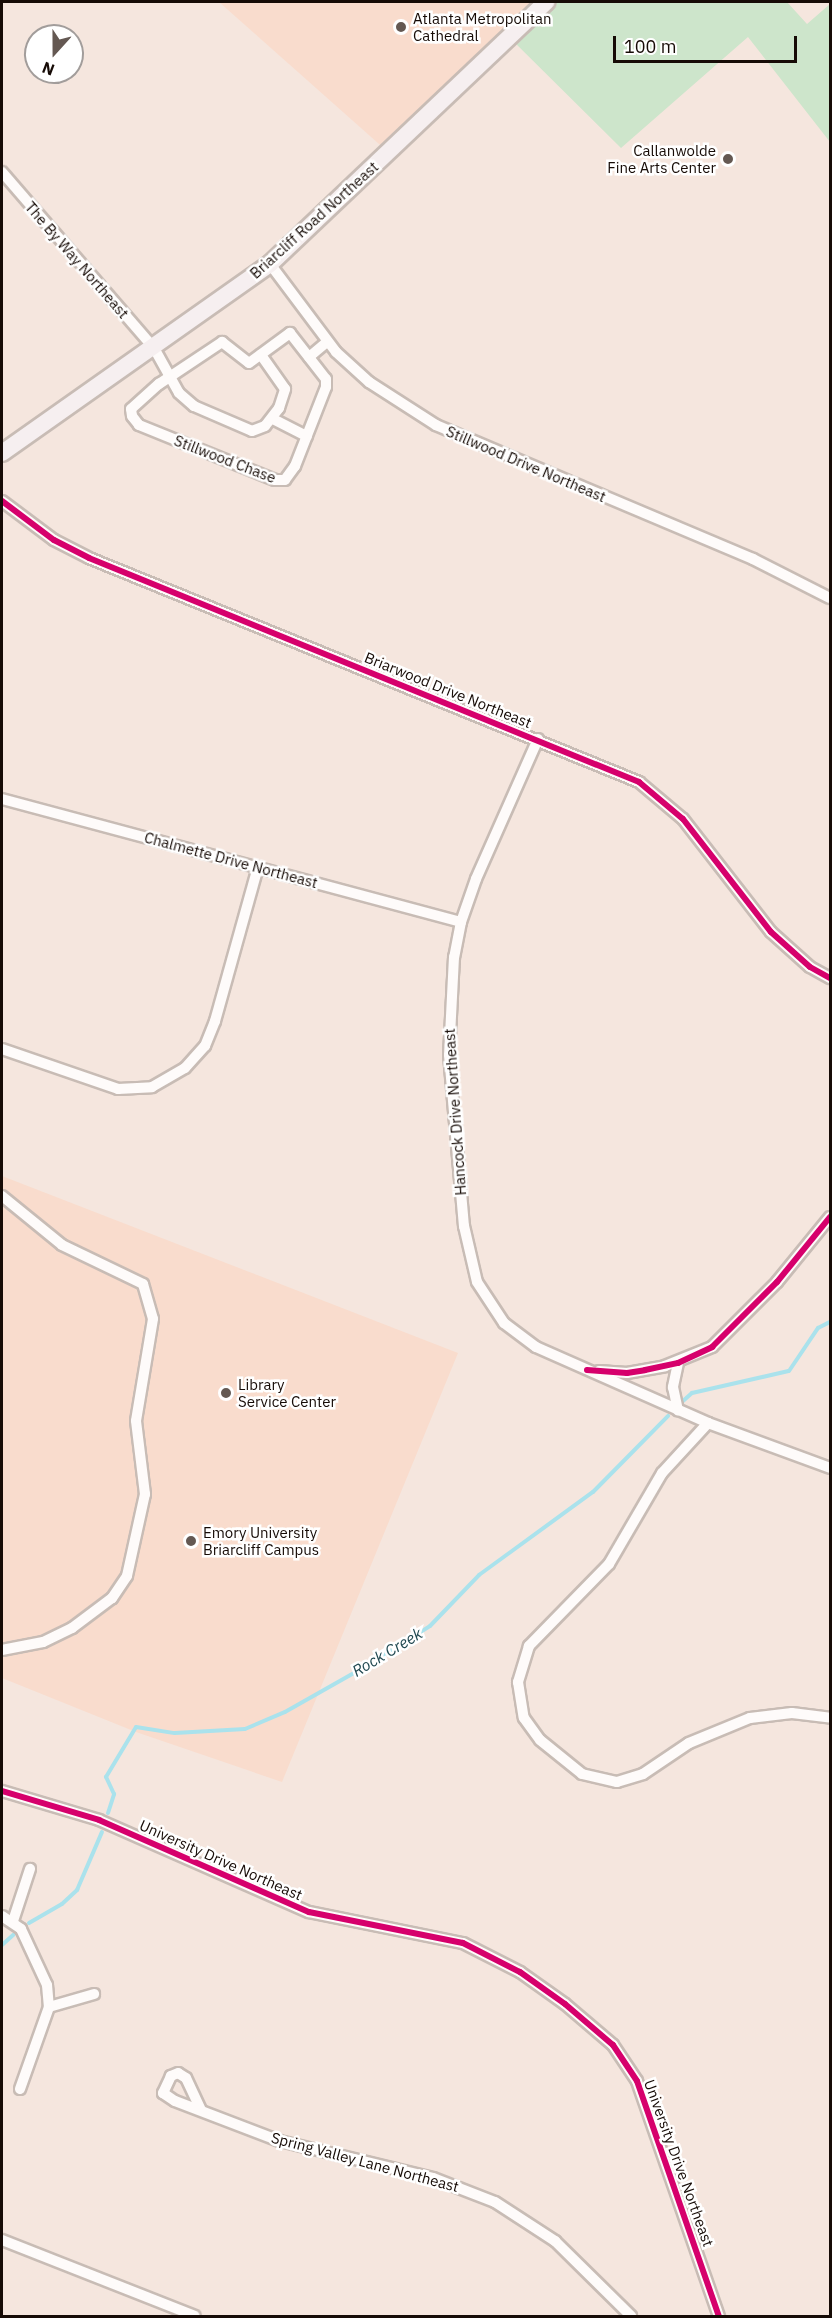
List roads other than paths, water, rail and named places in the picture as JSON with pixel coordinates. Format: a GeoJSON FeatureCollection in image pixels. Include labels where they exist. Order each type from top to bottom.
{"type":"FeatureCollection","features":[{"type":"Feature","properties":{"kind":"main road","name":"Briarcliff Road Northeast"},"geometry":{"type":"LineString","coordinates":[[2,453],[270,264],[546,2]]}},
{"type":"Feature","properties":{"kind":"street","name":"The By Way Northeast"},"geometry":{"type":"LineString","coordinates":[[2,172],[154,348]]}},
{"type":"Feature","properties":{"kind":"street","name":"Stillwood Drive Northeast"},"geometry":{"type":"LineString","coordinates":[[270,264],[327,342],[369,382],[452,435],[753,559],[831,598]]}},
{"type":"Feature","properties":{"kind":"street","name":"Stillwood Chase"},"geometry":{"type":"LineString","coordinates":[[290,333],[309,357],[326,387],[290,475],[275,480],[139,425],[131,409],[169,376],[222,342],[249,363],[290,333]]}},
{"type":"Feature","properties":{"kind":"street"},"geometry":{"type":"LineString","coordinates":[[309,357],[327,342]]}},
{"type":"Feature","properties":{"kind":"street"},"geometry":{"type":"LineString","coordinates":[[154,348],[184,399],[212,416],[252,430],[273,419],[285,389],[261,355]]}},
{"type":"Feature","properties":{"kind":"street"},"geometry":{"type":"LineString","coordinates":[[273,419],[307,436]]}},
{"type":"Feature","properties":{"kind":"street","name":"Briarwood Drive Northeast"},"geometry":{"type":"LineString","coordinates":[[2,501],[54,540],[89,558],[625,775],[662,800],[683,819],[771,932],[810,967],[831,978]]}},
{"type":"Feature","properties":{"kind":"street","name":"Hancock Drive Northeast"},"geometry":{"type":"LineString","coordinates":[[538,739],[497,827],[461,922],[451,991],[449,1055],[461,1205],[472,1265],[486,1299],[511,1330],[536,1347],[708,1423],[831,1468]]}},
{"type":"Feature","properties":{"kind":"street","name":"Chalmette Drive Northeast"},"geometry":{"type":"LineString","coordinates":[[2,799],[461,922]]}},
{"type":"Feature","properties":{"kind":"street"},"geometry":{"type":"LineString","coordinates":[[2,1049],[118,1089],[152,1087],[185,1068],[205,1046],[215,1021],[258,867]]}},
{"type":"Feature","properties":{"kind":"street"},"geometry":{"type":"LineString","coordinates":[[2,1196],[62,1245],[143,1284],[153,1319],[136,1421],[145,1494],[127,1576],[112,1598],[72,1628],[43,1642],[2,1650]]}},
{"type":"Feature","properties":{"kind":"street"},"geometry":{"type":"LineString","coordinates":[[586,1370],[627,1373],[678,1363],[712,1347],[730,1332],[831,1217]]}},
{"type":"Feature","properties":{"kind":"street"},"geometry":{"type":"LineString","coordinates":[[678,1363],[673,1387],[678,1410]]}},
{"type":"Feature","properties":{"kind":"street"},"geometry":{"type":"LineString","coordinates":[[708,1423],[662,1473],[609,1563],[529,1646],[518,1682],[524,1718],[540,1740],[582,1774],[617,1782],[643,1774],[689,1743],[741,1721],[792,1713],[831,1718]]}},
{"type":"Feature","properties":{"kind":"street","name":"University Drive Northeast"},"geometry":{"type":"LineString","coordinates":[[2,1791],[99,1820],[309,1912],[463,1943],[539,1985],[600,2032],[631,2068],[643,2094],[719,2316]]}},
{"type":"Feature","properties":{"kind":"street"},"geometry":{"type":"LineString","coordinates":[[13,1921],[30,1869]]}},
{"type":"Feature","properties":{"kind":"street"},"geometry":{"type":"LineString","coordinates":[[2,1916],[13,1921],[21,1929],[47,1985],[49,2007],[20,2089]]}},
{"type":"Feature","properties":{"kind":"street"},"geometry":{"type":"LineString","coordinates":[[49,2007],[94,1994]]}},
{"type":"Feature","properties":{"kind":"street","name":"Spring Valley Lane Northeast"},"geometry":{"type":"LineString","coordinates":[[201,2110],[288,2144],[433,2178],[481,2194],[555,2241],[631,2316]]}},
{"type":"Feature","properties":{"kind":"street"},"geometry":{"type":"LineString","coordinates":[[2,2240],[195,2316]]}},
{"type":"Feature","properties":{"kind":"waterway","name":"Rock Creek"},"geometry":{"type":"LineString","coordinates":[[683,1401],[692,1393],[789,1371],[818,1328],[830,1322]]}},
{"type":"Feature","properties":{"kind":"waterway","name":"Rock Creek"},"geometry":{"type":"LineString","coordinates":[[108,1813],[114,1794],[106,1777],[136,1727],[175,1733],[245,1729],[285,1712],[375,1661],[430,1626],[479,1575],[593,1492],[668,1416]]}},
{"type":"Feature","properties":{"kind":"waterway","name":"Rock Creek"},"geometry":{"type":"LineString","coordinates":[[29,1923],[62,1904],[77,1890],[102,1832]]}},
{"type":"Feature","properties":{"kind":"waterway","name":"Rock Creek"},"geometry":{"type":"LineString","coordinates":[[2,1945],[13,1935]]}},
{"type":"Feature","properties":{"kind":"place","name":"Atlanta Metropolitan Cathedral"},"geometry":{"type":"Point","coordinates":[401,27]}},
{"type":"Feature","properties":{"kind":"place","name":"Callanwolde Fine Arts Center"},"geometry":{"type":"Point","coordinates":[728,159]}},
{"type":"Feature","properties":{"kind":"place","name":"Library Service Center"},"geometry":{"type":"Point","coordinates":[226,1393]}},
{"type":"Feature","properties":{"kind":"place","name":"Emory University Briarcliff Campus"},"geometry":{"type":"Point","coordinates":[191,1541]}}]}
